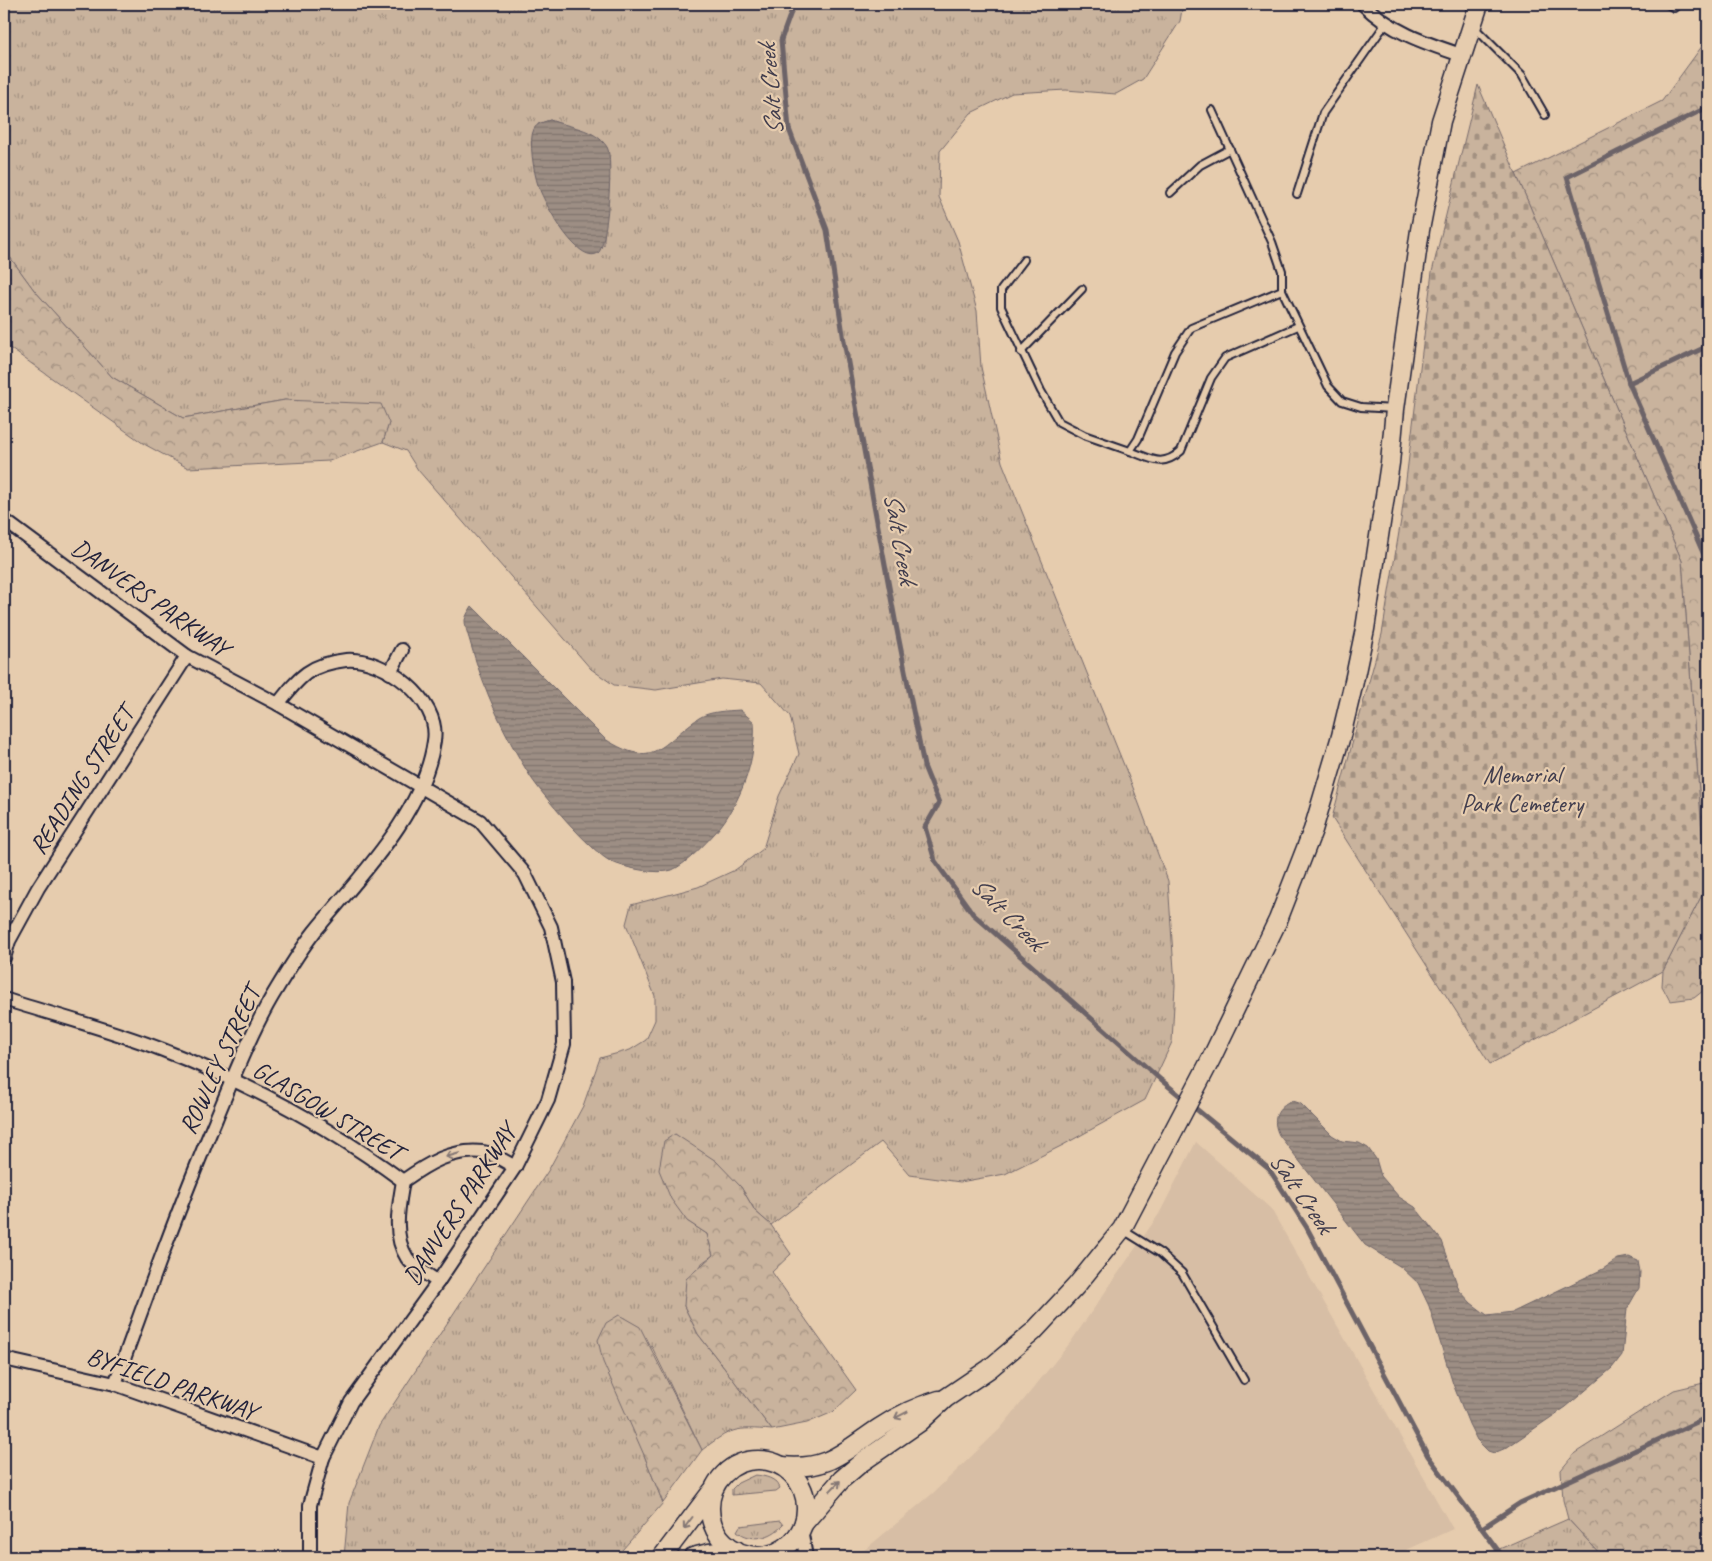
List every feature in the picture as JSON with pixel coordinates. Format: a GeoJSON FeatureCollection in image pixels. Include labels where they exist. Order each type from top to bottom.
{"type":"FeatureCollection","features":[{"type":"Feature","properties":{"kind":"main road"},"geometry":{"type":"LineString","coordinates":[[693,1557],[709,1553],[770,1554],[780,1550],[796,1538],[802,1526],[842,1479],[891,1440],[920,1422],[946,1398],[989,1369],[1033,1332],[1076,1286],[1122,1229],[1211,1059],[1255,969],[1298,870],[1313,830],[1341,736],[1366,629],[1390,463],[1395,409],[1420,230],[1441,121],[1479,4]]}},
{"type":"Feature","properties":{"kind":"main road"},"geometry":{"type":"LineString","coordinates":[[662,1557],[725,1473],[745,1461],[762,1460],[782,1466],[807,1467],[830,1462],[890,1421],[929,1403],[946,1398]]}},
{"type":"Feature","properties":{"kind":"main road"},"geometry":{"type":"LineString","coordinates":[[782,1466],[796,1478],[804,1494],[806,1505],[802,1526]]}},
{"type":"Feature","properties":{"kind":"main road"},"geometry":{"type":"LineString","coordinates":[[714,1489],[710,1509],[714,1527],[724,1542],[747,1554]]}},
{"type":"Feature","properties":{"kind":"street"},"geometry":{"type":"LineString","coordinates":[[1363,4],[1386,23],[1412,38],[1462,56]]}},
{"type":"Feature","properties":{"kind":"street","name":"DANVERS PARKWAY"},"geometry":{"type":"LineString","coordinates":[[4,520],[187,656],[278,704],[421,785],[480,821],[501,842],[525,874],[551,927],[563,982],[564,1044],[548,1100],[515,1167],[438,1282],[350,1402],[323,1458],[310,1505],[310,1557]]}},
{"type":"Feature","properties":{"kind":"street"},"geometry":{"type":"LineString","coordinates":[[390,673],[402,650]]}},
{"type":"Feature","properties":{"kind":"street","name":"READING STREET"},"geometry":{"type":"LineString","coordinates":[[4,958],[9,941],[38,888],[187,656]]}},
{"type":"Feature","properties":{"kind":"street"},"geometry":{"type":"LineString","coordinates":[[278,704],[299,678],[316,666],[352,660],[376,665],[416,691],[426,705],[432,719],[435,738],[421,785]]}},
{"type":"Feature","properties":{"kind":"street","name":"ROWLEY STREET"},"geometry":{"type":"LineString","coordinates":[[115,1384],[172,1223],[232,1079],[275,991],[315,932],[377,860],[421,785]]}},
{"type":"Feature","properties":{"kind":"street","name":"GLASGOW STREET"},"geometry":{"type":"LineString","coordinates":[[4,999],[162,1050],[232,1079],[320,1126],[403,1181]]}},
{"type":"Feature","properties":{"kind":"street","name":"GLASGOW STREET"},"geometry":{"type":"LineString","coordinates":[[438,1282],[407,1258],[399,1237],[398,1214],[403,1181],[427,1164],[457,1153],[485,1152],[515,1167]]}},
{"type":"Feature","properties":{"kind":"street","name":"BYFIELD PARKWAY"},"geometry":{"type":"LineString","coordinates":[[4,1359],[115,1384],[323,1458]]}},
{"type":"Feature","properties":{"kind":"street"},"geometry":{"type":"LineString","coordinates":[[802,1526],[806,1557]]}},
{"type":"Feature","properties":{"kind":"lane"},"geometry":{"type":"LineString","coordinates":[[1667,4],[1674,8],[1678,4]]}},
{"type":"Feature","properties":{"kind":"lane"},"geometry":{"type":"LineString","coordinates":[[1298,194],[1324,113],[1386,23]]}},
{"type":"Feature","properties":{"kind":"lane"},"geometry":{"type":"LineString","coordinates":[[1472,24],[1522,75],[1545,115]]}},
{"type":"Feature","properties":{"kind":"lane"},"geometry":{"type":"LineString","coordinates":[[1212,110],[1272,242],[1282,271],[1282,290],[1328,386],[1342,401],[1361,407],[1395,409]]}},
{"type":"Feature","properties":{"kind":"lane"},"geometry":{"type":"LineString","coordinates":[[1170,193],[1200,165],[1230,149]]}},
{"type":"Feature","properties":{"kind":"lane"},"geometry":{"type":"LineString","coordinates":[[1024,260],[1001,290],[1001,307],[1040,391],[1059,422],[1084,435],[1153,460],[1166,462],[1182,451],[1211,378],[1225,358],[1298,326]]}},
{"type":"Feature","properties":{"kind":"lane"},"geometry":{"type":"LineString","coordinates":[[1021,352],[1082,289]]}},
{"type":"Feature","properties":{"kind":"lane"},"geometry":{"type":"LineString","coordinates":[[1130,451],[1138,439],[1175,352],[1191,328],[1282,290]]}},
{"type":"Feature","properties":{"kind":"lane"},"geometry":{"type":"LineString","coordinates":[[1122,1229],[1160,1253],[1182,1273],[1244,1380]]}},
{"type":"Feature","properties":{"kind":"shaded area"},"geometry":{"type":"Polygon","coordinates":[[[550,120],[588,132],[596,136],[607,147],[610,184],[607,220],[598,253],[590,254],[581,250],[562,230],[538,185],[532,157],[532,134],[537,125],[550,120]]]}},
{"type":"Feature","properties":{"kind":"shaded area"},"geometry":{"type":"Polygon","coordinates":[[[472,606],[605,739],[622,748],[636,753],[647,753],[656,750],[666,745],[699,718],[713,713],[740,710],[754,722],[753,751],[750,766],[739,795],[724,822],[689,859],[672,870],[658,872],[616,864],[591,846],[556,809],[536,785],[521,761],[489,696],[476,662],[466,626],[465,618],[472,606]]]}},
{"type":"Feature","properties":{"kind":"shaded area"},"geometry":{"type":"Polygon","coordinates":[[[1292,1101],[1301,1104],[1332,1135],[1342,1141],[1359,1143],[1368,1148],[1376,1159],[1381,1176],[1399,1197],[1415,1207],[1442,1241],[1459,1290],[1471,1303],[1487,1315],[1513,1312],[1603,1269],[1618,1259],[1629,1257],[1638,1261],[1640,1272],[1639,1288],[1627,1309],[1622,1355],[1612,1368],[1566,1407],[1506,1448],[1494,1453],[1488,1451],[1477,1440],[1469,1424],[1453,1384],[1429,1306],[1418,1283],[1401,1267],[1365,1245],[1279,1135],[1276,1124],[1277,1115],[1283,1107],[1292,1101]]]}},
{"type":"Feature","properties":{"kind":"shaded area"},"geometry":{"type":"Polygon","coordinates":[[[1196,1142],[1271,1209],[1453,1529],[1391,1557],[856,1557],[932,1494],[1000,1429],[1070,1343],[1159,1214],[1196,1142]]]}},
{"type":"Feature","properties":{"kind":"green space"},"geometry":{"type":"Polygon","coordinates":[[[4,4],[1183,4],[1180,21],[1143,79],[1116,94],[1066,90],[1012,93],[971,113],[940,151],[939,197],[958,241],[977,311],[981,367],[1002,462],[1132,785],[1168,881],[1175,985],[1172,1042],[1145,1100],[1005,1174],[960,1182],[910,1175],[881,1142],[771,1225],[755,1211],[741,1187],[675,1134],[687,1221],[707,1234],[713,1255],[702,1263],[684,1306],[698,1334],[772,1430],[741,1429],[727,1433],[702,1450],[651,1345],[644,1455],[663,1503],[616,1557],[344,1557],[349,1503],[379,1426],[548,1171],[583,1106],[600,1058],[630,1050],[646,1040],[655,1020],[655,996],[626,924],[631,905],[698,887],[735,870],[763,849],[779,796],[799,754],[790,716],[761,683],[722,679],[656,690],[614,685],[591,669],[418,470],[406,451],[383,442],[389,423],[285,400],[183,418],[112,377],[34,290],[4,249],[4,4]],[[550,120],[538,124],[604,246],[604,227],[607,212],[561,124],[550,120]]]}},
{"type":"Feature","properties":{"kind":"green space"},"geometry":{"type":"Polygon","coordinates":[[[1708,38],[1708,987],[1694,998],[1670,1001],[1662,986],[1663,971],[1706,887],[1682,561],[1516,174],[1662,101],[1708,38]]]}},
{"type":"Feature","properties":{"kind":"green space","name":"Memorial Park Cemetery"},"geometry":{"type":"Polygon","coordinates":[[[1478,85],[1682,561],[1706,887],[1663,971],[1490,1064],[1332,818],[1382,634],[1401,520],[1432,272],[1478,85]]]}},
{"type":"Feature","properties":{"kind":"green space"},"geometry":{"type":"Polygon","coordinates":[[[4,249],[34,290],[112,377],[183,418],[285,400],[381,404],[389,423],[383,442],[329,461],[188,468],[144,444],[4,344],[4,249]]]}},
{"type":"Feature","properties":{"kind":"green space"},"geometry":{"type":"Polygon","coordinates":[[[675,1134],[716,1161],[741,1187],[755,1211],[771,1225],[791,1254],[772,1272],[856,1390],[833,1412],[807,1423],[772,1430],[698,1334],[684,1306],[686,1279],[713,1255],[707,1234],[687,1221],[671,1199],[659,1170],[664,1141],[675,1134]]]}},
{"type":"Feature","properties":{"kind":"green space"},"geometry":{"type":"Polygon","coordinates":[[[619,1315],[640,1327],[702,1450],[663,1503],[603,1362],[598,1340],[606,1323],[619,1315]]]}},
{"type":"Feature","properties":{"kind":"green space"},"geometry":{"type":"Polygon","coordinates":[[[1708,1382],[1708,1557],[1603,1557],[1568,1519],[1563,1500],[1561,1470],[1575,1453],[1674,1390],[1708,1382]]]}},
{"type":"Feature","properties":{"kind":"green space"},"geometry":{"type":"Polygon","coordinates":[[[755,1475],[773,1480],[780,1488],[776,1491],[732,1495],[732,1489],[738,1483],[755,1475]]]}},
{"type":"Feature","properties":{"kind":"green space"},"geometry":{"type":"Polygon","coordinates":[[[1568,1519],[1603,1557],[1481,1557],[1568,1519]]]}},
{"type":"Feature","properties":{"kind":"green space"},"geometry":{"type":"Polygon","coordinates":[[[780,1521],[783,1525],[767,1536],[749,1537],[737,1531],[740,1526],[780,1521]]]}},
{"type":"Feature","properties":{"kind":"waterway","name":"Salt Creek"},"geometry":{"type":"LineString","coordinates":[[794,4],[781,40],[789,129],[827,230],[844,341],[896,625],[924,766],[939,803],[925,827],[935,861],[973,914],[1161,1080],[1269,1169],[1307,1228],[1428,1456],[1503,1557]]}},
{"type":"Feature","properties":{"kind":"waterway"},"geometry":{"type":"LineString","coordinates":[[1708,107],[1567,177],[1629,383],[1708,564]]}},
{"type":"Feature","properties":{"kind":"waterway"},"geometry":{"type":"LineString","coordinates":[[1629,383],[1708,346]]}},
{"type":"Feature","properties":{"kind":"waterway"},"geometry":{"type":"LineString","coordinates":[[1482,1528],[1520,1503],[1708,1417]]}}]}
